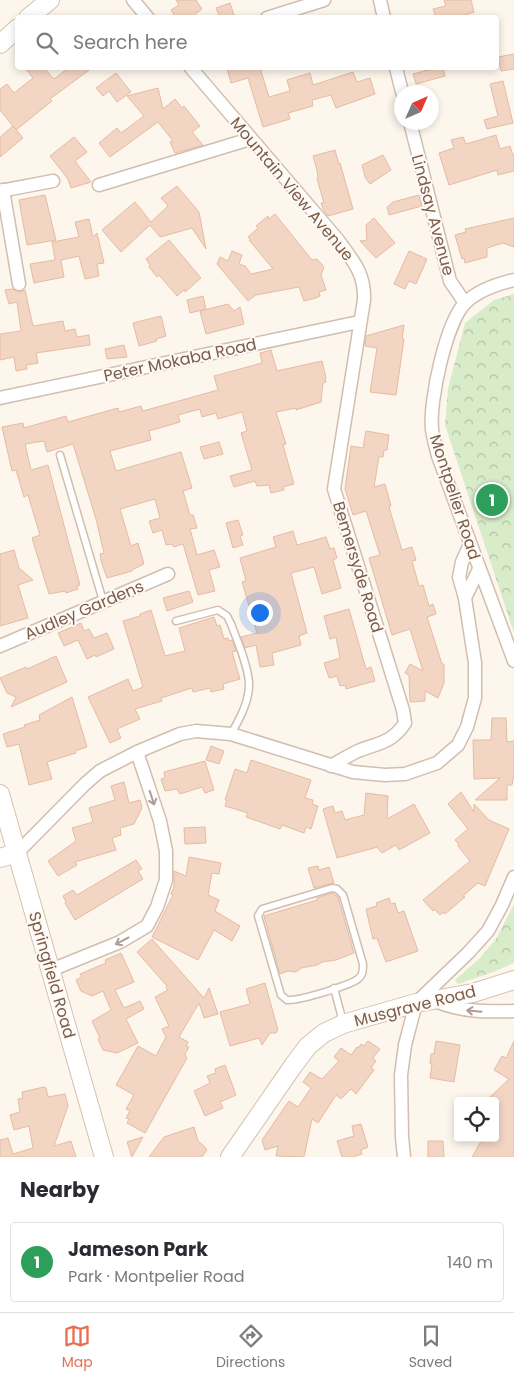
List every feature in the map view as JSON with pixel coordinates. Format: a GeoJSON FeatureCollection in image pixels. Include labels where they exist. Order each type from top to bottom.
{"type":"FeatureCollection","features":[{"type":"Feature","properties":{"kind":"street"},"geometry":{"type":"LineString","coordinates":[[32,15],[50,0]]}},
{"type":"Feature","properties":{"kind":"street"},"geometry":{"type":"LineString","coordinates":[[133,0],[146,15]]}},
{"type":"Feature","properties":{"kind":"street"},"geometry":{"type":"LineString","coordinates":[[276,15],[324,0]]}},
{"type":"Feature","properties":{"kind":"street"},"geometry":{"type":"LineString","coordinates":[[380,0],[383,15]]}},
{"type":"Feature","properties":{"kind":"street"},"geometry":{"type":"LineString","coordinates":[[1,44],[15,31]]}},
{"type":"Feature","properties":{"kind":"street","name":"Mountain View Avenue"},"geometry":{"type":"LineString","coordinates":[[193,70],[338,240],[358,270],[363,279],[364,289],[359,322]]}},
{"type":"Feature","properties":{"kind":"street"},"geometry":{"type":"LineString","coordinates":[[396,70],[400,85]]}},
{"type":"Feature","properties":{"kind":"street","name":"Lindsay Avenue"},"geometry":{"type":"LineString","coordinates":[[412,130],[450,281],[465,303]]}},
{"type":"Feature","properties":{"kind":"street"},"geometry":{"type":"LineString","coordinates":[[99,184],[250,139]]}},
{"type":"Feature","properties":{"kind":"street"},"geometry":{"type":"LineString","coordinates":[[19,284],[2,191],[53,181]]}},
{"type":"Feature","properties":{"kind":"street"},"geometry":{"type":"LineString","coordinates":[[465,303],[483,290],[514,280]]}},
{"type":"Feature","properties":{"kind":"street","name":"Montpelier Road"},"geometry":{"type":"LineString","coordinates":[[465,303],[454,318],[446,340],[432,412],[432,429],[438,456],[514,661]]}},
{"type":"Feature","properties":{"kind":"street","name":"Peter Mokaba Road"},"geometry":{"type":"LineString","coordinates":[[0,398],[359,322]]}},
{"type":"Feature","properties":{"kind":"street","name":"Bemersyde Road"},"geometry":{"type":"LineString","coordinates":[[331,766],[360,750],[376,746],[394,736],[404,723],[403,710],[334,488],[359,322]]}},
{"type":"Feature","properties":{"kind":"street"},"geometry":{"type":"LineString","coordinates":[[0,858],[17,853],[100,771],[165,739],[196,731],[231,734],[353,772],[384,775],[406,774],[437,764],[458,745],[471,714],[475,698],[475,662],[465,598],[459,577],[462,562],[470,544]]}},
{"type":"Feature","properties":{"kind":"street"},"geometry":{"type":"LineString","coordinates":[[465,598],[479,569]]}},
{"type":"Feature","properties":{"kind":"street","name":"Audley Gardens"},"geometry":{"type":"LineString","coordinates":[[0,646],[168,574]]}},
{"type":"Feature","properties":{"kind":"street"},"geometry":{"type":"LineString","coordinates":[[51,970],[120,942],[148,926],[157,907],[166,880],[166,851],[160,821],[137,752]]}},
{"type":"Feature","properties":{"kind":"street","name":"Springfield Road"},"geometry":{"type":"LineString","coordinates":[[0,794],[104,1157]]}},
{"type":"Feature","properties":{"kind":"street"},"geometry":{"type":"LineString","coordinates":[[404,1157],[401,1129],[401,1075],[405,1045],[416,1003],[488,931],[514,877]]}},
{"type":"Feature","properties":{"kind":"street","name":"Musgrave Road"},"geometry":{"type":"LineString","coordinates":[[230,1157],[308,1046],[324,1033],[343,1024],[416,1003],[473,993],[514,980]]}},
{"type":"Feature","properties":{"kind":"street"},"geometry":{"type":"LineString","coordinates":[[435,1001],[464,1010],[480,1012],[514,1011]]}},
{"type":"Feature","properties":{"kind":"lane"},"geometry":{"type":"LineString","coordinates":[[60,455],[103,601]]}},
{"type":"Feature","properties":{"kind":"lane"},"geometry":{"type":"LineString","coordinates":[[176,621],[218,610],[227,616],[231,624],[248,676],[249,687],[243,712],[231,734]]}},
{"type":"Feature","properties":{"kind":"lane"},"geometry":{"type":"LineString","coordinates":[[332,888],[343,895],[356,937],[363,964],[363,972],[358,979],[334,988],[293,1001],[287,1000],[281,995],[259,921],[258,916],[262,909],[332,888]]}},
{"type":"Feature","properties":{"kind":"lane"},"geometry":{"type":"LineString","coordinates":[[334,988],[343,1024]]}},
{"type":"Feature","properties":{"kind":"green space"},"geometry":{"type":"Polygon","coordinates":[[[514,294],[514,633],[445,425],[448,389],[465,323],[494,300],[514,294]]]}},
{"type":"Feature","properties":{"kind":"green space"},"geometry":{"type":"Polygon","coordinates":[[[514,904],[514,963],[458,984],[455,980],[479,959],[496,939],[514,904]]]}},
{"type":"Feature","properties":{"kind":"building"},"geometry":{"type":"Polygon","coordinates":[[[176,0],[196,0],[202,9],[194,15],[174,15],[171,10],[179,5],[176,0]]]}},
{"type":"Feature","properties":{"kind":"building"},"geometry":{"type":"Polygon","coordinates":[[[444,0],[471,0],[474,12],[465,15],[435,15],[433,9],[446,6],[444,0]]]}},
{"type":"Feature","properties":{"kind":"building"},"geometry":{"type":"Polygon","coordinates":[[[230,3],[234,15],[219,15],[216,8],[230,3]]]}},
{"type":"Feature","properties":{"kind":"building"},"geometry":{"type":"Polygon","coordinates":[[[514,54],[514,69],[501,71],[499,57],[514,54]]]}},
{"type":"Feature","properties":{"kind":"building"},"geometry":{"type":"Polygon","coordinates":[[[27,70],[46,70],[54,79],[65,70],[89,70],[50,99],[52,101],[16,130],[0,110],[0,89],[7,84],[14,93],[33,78],[27,70]]]}},
{"type":"Feature","properties":{"kind":"building"},"geometry":{"type":"Polygon","coordinates":[[[228,70],[261,70],[269,97],[290,91],[287,80],[310,73],[313,85],[353,72],[357,82],[370,78],[375,94],[336,108],[331,95],[312,100],[313,106],[288,113],[290,119],[263,127],[248,78],[231,83],[228,70]]]}},
{"type":"Feature","properties":{"kind":"building"},"geometry":{"type":"Polygon","coordinates":[[[428,70],[444,70],[445,76],[416,84],[413,74],[428,70]]]}},
{"type":"Feature","properties":{"kind":"building"},"geometry":{"type":"Polygon","coordinates":[[[116,73],[131,92],[117,102],[109,91],[103,96],[96,88],[116,73]]]}},
{"type":"Feature","properties":{"kind":"building"},"geometry":{"type":"Polygon","coordinates":[[[503,81],[513,123],[487,129],[484,120],[498,116],[490,84],[503,81]]]}},
{"type":"Feature","properties":{"kind":"building"},"geometry":{"type":"Polygon","coordinates":[[[158,88],[163,109],[175,99],[182,108],[184,106],[200,126],[192,132],[203,145],[175,153],[170,142],[173,141],[158,122],[110,157],[99,143],[117,128],[121,133],[144,116],[127,96],[158,88]]]}},
{"type":"Feature","properties":{"kind":"building"},"geometry":{"type":"Polygon","coordinates":[[[13,126],[23,138],[0,157],[0,137],[13,126]]]}},
{"type":"Feature","properties":{"kind":"building"},"geometry":{"type":"Polygon","coordinates":[[[496,135],[500,149],[510,146],[514,155],[514,171],[498,175],[497,170],[449,185],[439,153],[454,148],[451,140],[463,137],[466,144],[496,135]]]}},
{"type":"Feature","properties":{"kind":"building"},"geometry":{"type":"Polygon","coordinates":[[[74,137],[87,152],[75,161],[91,182],[71,188],[68,179],[50,156],[74,137]]]}},
{"type":"Feature","properties":{"kind":"building"},"geometry":{"type":"Polygon","coordinates":[[[335,150],[353,209],[328,216],[321,203],[324,203],[313,156],[335,150]]]}},
{"type":"Feature","properties":{"kind":"building"},"geometry":{"type":"Polygon","coordinates":[[[383,155],[391,170],[370,184],[365,177],[362,165],[383,155]]]}},
{"type":"Feature","properties":{"kind":"building"},"geometry":{"type":"Polygon","coordinates":[[[177,186],[199,212],[206,249],[192,228],[160,237],[150,225],[121,252],[102,230],[135,202],[151,222],[168,206],[161,198],[177,186]]]}},
{"type":"Feature","properties":{"kind":"building"},"geometry":{"type":"Polygon","coordinates":[[[45,195],[56,240],[27,245],[19,200],[45,195]]]}},
{"type":"Feature","properties":{"kind":"building"},"geometry":{"type":"Polygon","coordinates":[[[419,195],[422,206],[389,215],[387,207],[393,202],[419,195]]]}},
{"type":"Feature","properties":{"kind":"building"},"geometry":{"type":"Polygon","coordinates":[[[275,214],[312,260],[317,259],[324,267],[321,275],[326,290],[319,292],[320,296],[304,301],[299,287],[256,295],[248,301],[217,264],[220,257],[228,261],[232,251],[242,255],[239,264],[245,266],[251,274],[273,269],[248,237],[258,228],[256,226],[268,216],[269,219],[275,214]]]}},
{"type":"Feature","properties":{"kind":"building"},"geometry":{"type":"Polygon","coordinates":[[[374,218],[395,243],[376,258],[360,241],[367,240],[366,225],[374,218]]]}},
{"type":"Feature","properties":{"kind":"building"},"geometry":{"type":"Polygon","coordinates":[[[514,218],[514,247],[503,243],[487,248],[487,257],[465,263],[455,235],[466,232],[465,229],[514,218]]]}},
{"type":"Feature","properties":{"kind":"building"},"geometry":{"type":"Polygon","coordinates":[[[89,219],[93,237],[97,233],[104,263],[97,264],[99,276],[85,279],[79,256],[61,260],[64,277],[34,283],[30,264],[55,260],[52,242],[79,237],[75,222],[89,219]]]}},
{"type":"Feature","properties":{"kind":"building"},"geometry":{"type":"Polygon","coordinates":[[[169,240],[201,278],[185,292],[185,289],[177,296],[159,275],[157,277],[149,267],[150,265],[146,259],[169,240]]]}},
{"type":"Feature","properties":{"kind":"building"},"geometry":{"type":"Polygon","coordinates":[[[409,251],[427,259],[416,284],[409,281],[405,289],[394,284],[409,251]]]}},
{"type":"Feature","properties":{"kind":"building"},"geometry":{"type":"Polygon","coordinates":[[[12,289],[20,292],[25,290],[33,326],[63,321],[65,331],[75,329],[77,337],[89,335],[90,345],[36,353],[38,363],[26,365],[27,369],[16,371],[14,357],[0,360],[0,334],[21,331],[17,302],[9,304],[5,290],[12,289]]]}},
{"type":"Feature","properties":{"kind":"building"},"geometry":{"type":"Polygon","coordinates":[[[203,296],[206,309],[190,313],[187,300],[203,296]]]}},
{"type":"Feature","properties":{"kind":"building"},"geometry":{"type":"Polygon","coordinates":[[[228,304],[234,311],[240,307],[244,324],[206,334],[200,311],[228,304]]]}},
{"type":"Feature","properties":{"kind":"building"},"geometry":{"type":"Polygon","coordinates":[[[161,316],[166,336],[156,339],[157,341],[139,346],[133,323],[161,316]]]}},
{"type":"Feature","properties":{"kind":"building"},"geometry":{"type":"Polygon","coordinates":[[[404,325],[402,339],[404,339],[396,395],[370,392],[377,348],[365,346],[366,336],[404,325]]]}},
{"type":"Feature","properties":{"kind":"building"},"geometry":{"type":"Polygon","coordinates":[[[124,345],[127,357],[107,359],[105,349],[124,345]]]}},
{"type":"Feature","properties":{"kind":"building"},"geometry":{"type":"Polygon","coordinates":[[[271,350],[277,371],[322,361],[326,378],[326,382],[323,383],[321,402],[296,410],[296,408],[276,412],[286,444],[283,445],[294,484],[283,487],[284,490],[271,493],[269,485],[257,486],[255,481],[234,487],[230,476],[252,470],[241,433],[247,431],[242,412],[218,419],[216,413],[202,417],[200,409],[178,415],[180,422],[149,431],[151,440],[110,451],[116,471],[181,452],[192,488],[183,491],[190,515],[193,515],[197,528],[190,529],[197,555],[214,550],[220,567],[209,570],[215,591],[198,595],[183,544],[174,547],[171,544],[166,545],[162,530],[153,533],[149,521],[160,518],[155,499],[120,509],[131,546],[138,543],[144,564],[132,571],[107,578],[101,561],[100,554],[104,553],[96,519],[73,444],[47,452],[44,441],[25,444],[31,470],[48,465],[80,585],[77,586],[78,589],[66,593],[65,591],[49,594],[32,538],[40,535],[28,495],[24,497],[16,470],[12,471],[2,427],[23,423],[24,428],[66,416],[68,422],[118,408],[119,412],[141,406],[143,411],[218,390],[214,376],[262,363],[260,353],[271,350]]]}},
{"type":"Feature","properties":{"kind":"building"},"geometry":{"type":"Polygon","coordinates":[[[366,431],[389,435],[387,450],[384,450],[383,457],[379,457],[374,487],[385,484],[391,506],[389,507],[402,550],[412,547],[416,560],[412,561],[419,586],[423,585],[429,606],[433,604],[436,614],[427,617],[442,664],[444,664],[444,683],[438,698],[425,691],[425,701],[410,702],[409,675],[405,673],[410,664],[423,671],[410,629],[392,635],[369,558],[380,555],[366,511],[353,515],[345,489],[351,446],[363,448],[366,431]]]}},
{"type":"Feature","properties":{"kind":"building"},"geometry":{"type":"Polygon","coordinates":[[[219,442],[223,454],[204,459],[200,447],[219,442]]]}},
{"type":"Feature","properties":{"kind":"building"},"geometry":{"type":"Polygon","coordinates":[[[238,520],[243,535],[240,536],[243,545],[233,548],[226,523],[238,520]]]}},
{"type":"Feature","properties":{"kind":"building"},"geometry":{"type":"Polygon","coordinates":[[[293,531],[297,545],[326,537],[330,549],[334,548],[337,558],[333,560],[341,588],[322,594],[314,567],[291,573],[307,633],[299,636],[301,645],[272,653],[274,665],[260,667],[256,645],[245,648],[241,637],[257,633],[242,582],[246,581],[240,558],[276,547],[273,537],[293,531]]]}},
{"type":"Feature","properties":{"kind":"building"},"geometry":{"type":"Polygon","coordinates":[[[14,550],[19,568],[33,580],[18,585],[28,618],[0,626],[0,554],[14,550]]]}},
{"type":"Feature","properties":{"kind":"building"},"geometry":{"type":"Polygon","coordinates":[[[189,591],[193,602],[167,611],[163,598],[189,591]]]}},
{"type":"Feature","properties":{"kind":"building"},"geometry":{"type":"Polygon","coordinates":[[[349,609],[366,669],[371,667],[375,681],[346,689],[345,685],[340,686],[337,676],[329,678],[324,663],[340,658],[336,637],[330,639],[324,616],[349,609]]]}},
{"type":"Feature","properties":{"kind":"building"},"geometry":{"type":"Polygon","coordinates":[[[151,610],[165,656],[185,651],[179,628],[214,617],[217,626],[220,625],[224,639],[232,640],[236,651],[232,652],[240,679],[223,684],[224,689],[211,692],[210,688],[193,692],[192,688],[161,698],[162,701],[135,709],[140,719],[117,729],[121,738],[110,743],[88,697],[128,679],[133,691],[143,687],[123,621],[140,616],[140,614],[151,610]]]}},
{"type":"Feature","properties":{"kind":"building"},"geometry":{"type":"Polygon","coordinates":[[[81,623],[84,631],[89,629],[94,638],[107,633],[114,649],[87,659],[78,640],[64,646],[58,633],[81,623]]]}},
{"type":"Feature","properties":{"kind":"building"},"geometry":{"type":"Polygon","coordinates":[[[56,656],[67,682],[11,707],[16,697],[7,693],[0,678],[56,656]]]}},
{"type":"Feature","properties":{"kind":"building"},"geometry":{"type":"Polygon","coordinates":[[[72,697],[87,747],[75,751],[76,753],[47,762],[52,779],[29,785],[19,744],[7,747],[3,734],[40,720],[39,715],[72,697]]]}},
{"type":"Feature","properties":{"kind":"building"},"geometry":{"type":"Polygon","coordinates":[[[492,718],[506,718],[507,742],[514,741],[514,775],[512,785],[507,785],[507,800],[475,800],[500,778],[474,779],[473,740],[491,740],[492,718]]]}},
{"type":"Feature","properties":{"kind":"building"},"geometry":{"type":"Polygon","coordinates":[[[211,746],[224,751],[219,764],[206,760],[211,746]]]}},
{"type":"Feature","properties":{"kind":"building"},"geometry":{"type":"Polygon","coordinates":[[[251,760],[311,780],[305,798],[313,800],[312,804],[318,806],[311,829],[306,827],[304,833],[282,825],[280,829],[246,817],[248,813],[225,806],[227,800],[225,800],[235,769],[247,773],[251,760]]]}},
{"type":"Feature","properties":{"kind":"building"},"geometry":{"type":"Polygon","coordinates":[[[205,761],[214,790],[205,793],[202,787],[180,794],[177,789],[165,791],[161,779],[165,778],[164,772],[205,761]]]}},
{"type":"Feature","properties":{"kind":"building"},"geometry":{"type":"Polygon","coordinates":[[[124,782],[129,803],[140,800],[142,808],[134,824],[120,828],[121,835],[112,838],[116,850],[75,862],[77,865],[58,876],[48,861],[76,841],[72,828],[93,822],[89,808],[115,800],[111,786],[124,782]]]}},
{"type":"Feature","properties":{"kind":"building"},"geometry":{"type":"Polygon","coordinates":[[[461,792],[474,812],[474,804],[489,820],[509,829],[485,886],[478,883],[445,914],[444,912],[440,915],[434,909],[433,911],[423,900],[470,861],[455,840],[468,829],[448,804],[461,792]]]}},
{"type":"Feature","properties":{"kind":"building"},"geometry":{"type":"Polygon","coordinates":[[[366,793],[388,796],[387,819],[414,804],[430,833],[399,850],[396,845],[382,853],[377,847],[337,858],[323,809],[333,806],[335,813],[342,811],[345,820],[364,815],[366,793]]]}},
{"type":"Feature","properties":{"kind":"building"},"geometry":{"type":"Polygon","coordinates":[[[205,827],[206,843],[185,844],[184,828],[205,827]]]}},
{"type":"Feature","properties":{"kind":"building"},"geometry":{"type":"Polygon","coordinates":[[[189,857],[221,863],[219,874],[212,873],[208,895],[219,900],[215,911],[240,926],[232,941],[214,930],[198,960],[152,937],[173,895],[171,894],[174,887],[174,871],[186,876],[189,857]]]}},
{"type":"Feature","properties":{"kind":"building"},"geometry":{"type":"Polygon","coordinates":[[[136,860],[142,869],[138,871],[143,879],[75,920],[63,896],[73,890],[77,895],[136,860]]]}},
{"type":"Feature","properties":{"kind":"building"},"geometry":{"type":"Polygon","coordinates":[[[318,866],[319,870],[329,867],[334,883],[314,888],[308,868],[318,866]]]}},
{"type":"Feature","properties":{"kind":"building"},"geometry":{"type":"Polygon","coordinates":[[[332,893],[338,897],[354,953],[336,960],[301,968],[296,972],[288,971],[280,974],[264,916],[317,900],[317,898],[332,893]]]}},
{"type":"Feature","properties":{"kind":"building"},"geometry":{"type":"Polygon","coordinates":[[[389,898],[391,904],[395,903],[398,913],[404,911],[418,951],[386,962],[377,938],[373,939],[366,909],[377,906],[376,903],[389,898]]]}},
{"type":"Feature","properties":{"kind":"building"},"geometry":{"type":"Polygon","coordinates":[[[152,939],[204,998],[209,988],[218,1014],[204,1018],[199,1003],[179,1037],[188,1042],[186,1046],[189,1047],[185,1054],[187,1058],[145,1133],[127,1123],[129,1119],[126,1118],[130,1111],[126,1109],[134,1095],[116,1085],[138,1046],[156,1056],[166,1037],[162,1029],[169,1026],[155,997],[168,990],[167,986],[137,952],[152,939]]]}},
{"type":"Feature","properties":{"kind":"building"},"geometry":{"type":"Polygon","coordinates":[[[121,953],[134,982],[115,990],[124,1008],[140,1001],[144,1009],[126,1019],[138,1043],[117,1053],[103,1050],[92,1021],[111,1010],[103,991],[92,996],[81,991],[76,980],[82,977],[80,974],[106,963],[105,960],[121,953]]]}},
{"type":"Feature","properties":{"kind":"building"},"geometry":{"type":"Polygon","coordinates":[[[265,983],[278,1030],[276,1033],[270,1033],[262,1045],[259,1038],[230,1046],[220,1012],[250,1004],[246,989],[265,983]]]}},
{"type":"Feature","properties":{"kind":"building"},"geometry":{"type":"Polygon","coordinates":[[[368,1041],[380,1049],[373,1058],[376,1061],[371,1068],[374,1070],[356,1094],[351,1089],[341,1099],[336,1095],[318,1123],[312,1119],[304,1157],[276,1156],[278,1146],[265,1150],[262,1140],[289,1101],[298,1107],[311,1088],[303,1082],[310,1072],[322,1079],[339,1061],[334,1057],[341,1048],[351,1055],[357,1047],[361,1044],[364,1046],[368,1041]]]}},
{"type":"Feature","properties":{"kind":"building"},"geometry":{"type":"Polygon","coordinates":[[[436,1041],[460,1045],[454,1082],[430,1078],[431,1054],[434,1054],[436,1041]]]}},
{"type":"Feature","properties":{"kind":"building"},"geometry":{"type":"Polygon","coordinates":[[[514,1041],[514,1157],[472,1157],[481,1142],[499,1142],[499,1097],[490,1097],[509,1079],[494,1070],[502,1056],[506,1058],[514,1041]]]}},
{"type":"Feature","properties":{"kind":"building"},"geometry":{"type":"Polygon","coordinates":[[[225,1065],[236,1095],[220,1102],[223,1108],[205,1116],[194,1091],[210,1083],[207,1076],[216,1073],[215,1069],[225,1065]]]}},
{"type":"Feature","properties":{"kind":"building"},"geometry":{"type":"Polygon","coordinates":[[[44,1087],[48,1097],[65,1094],[68,1106],[54,1146],[71,1141],[76,1157],[0,1157],[0,1140],[8,1138],[13,1154],[33,1148],[29,1126],[14,1130],[10,1115],[20,1112],[18,1099],[23,1098],[22,1092],[44,1087]]]}},
{"type":"Feature","properties":{"kind":"building"},"geometry":{"type":"Polygon","coordinates":[[[361,1124],[368,1147],[361,1150],[362,1154],[353,1157],[342,1157],[337,1141],[354,1136],[352,1126],[361,1124]]]}},
{"type":"Feature","properties":{"kind":"building"},"geometry":{"type":"Polygon","coordinates":[[[194,1127],[198,1141],[207,1150],[202,1157],[149,1157],[164,1137],[194,1127]]]}},
{"type":"Feature","properties":{"kind":"building"},"geometry":{"type":"Polygon","coordinates":[[[143,1137],[132,1157],[127,1142],[143,1137]]]}},
{"type":"Feature","properties":{"kind":"building"},"geometry":{"type":"Polygon","coordinates":[[[428,1141],[443,1141],[444,1157],[428,1157],[428,1141]]]}},
{"type":"Feature","properties":{"kind":"place","name":"Jameson Park"},"geometry":{"type":"Point","coordinates":[492,500]}}]}
